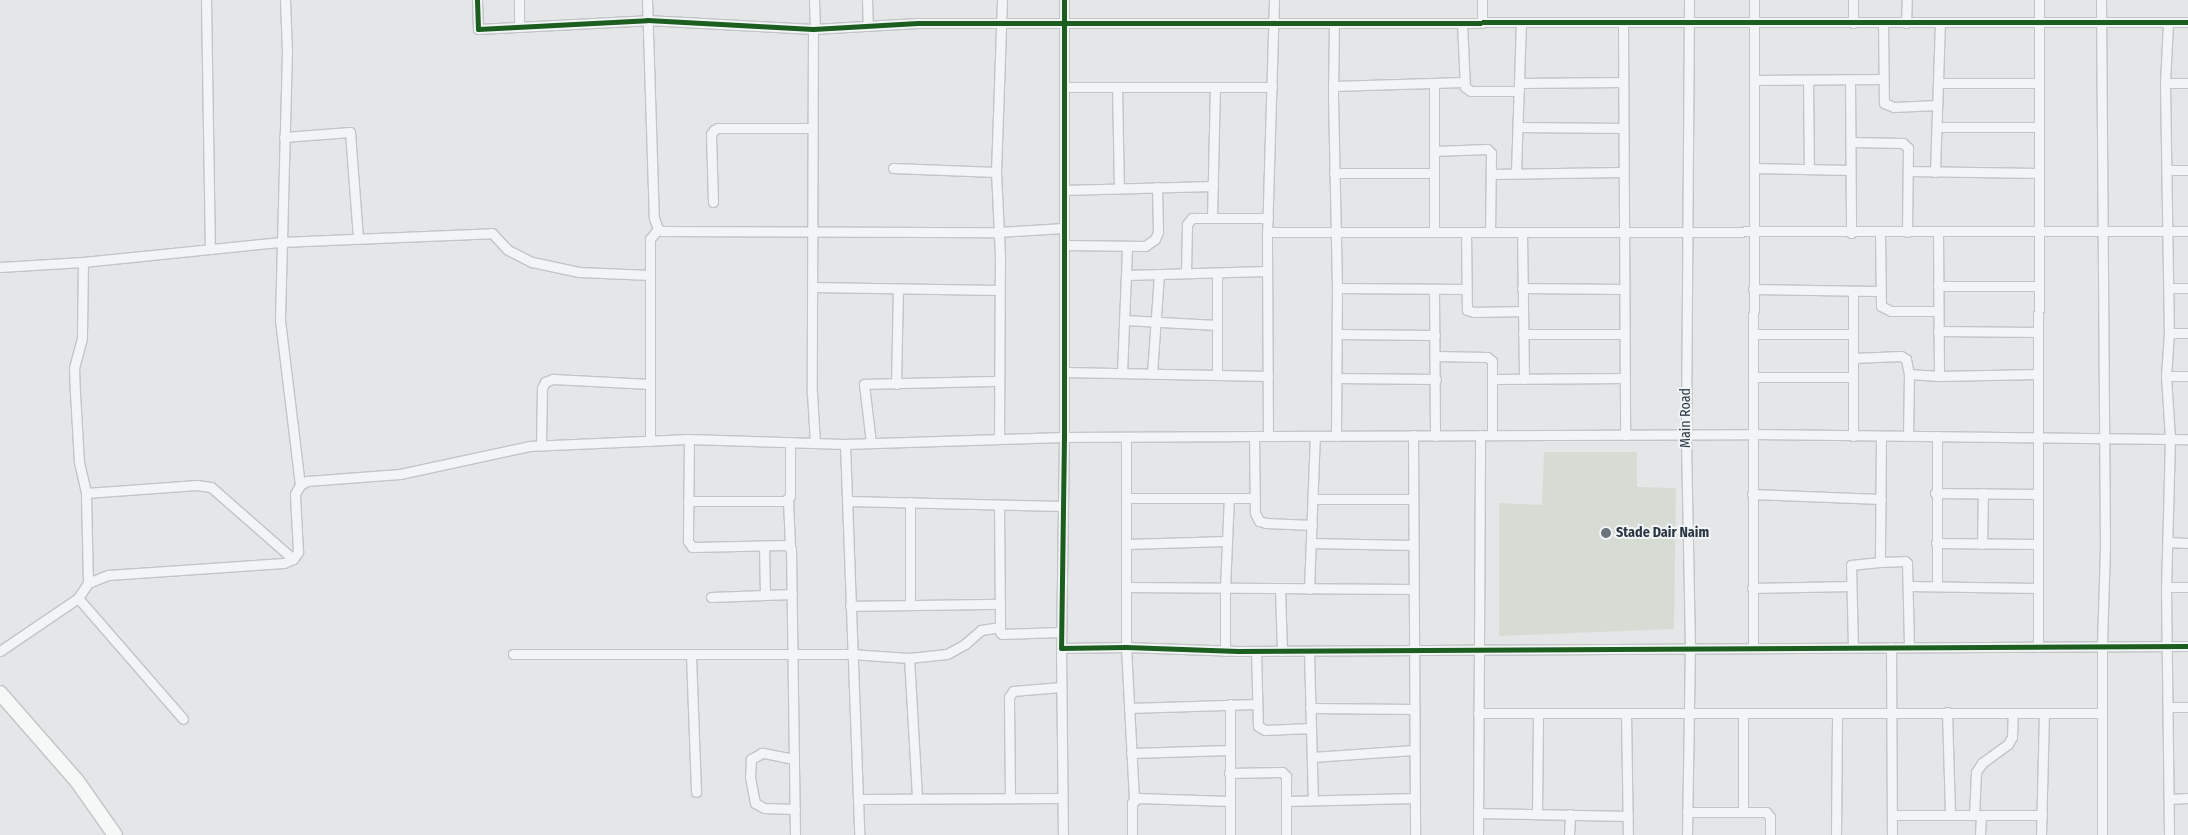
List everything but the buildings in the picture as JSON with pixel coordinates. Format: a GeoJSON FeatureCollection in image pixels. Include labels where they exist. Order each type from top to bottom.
{"type":"FeatureCollection","features":[{"type":"Feature","properties":{"kind":"main road"},"geometry":{"type":"LineString","coordinates":[[0,693],[56,755],[115,835]]}},
{"type":"Feature","properties":{"kind":"street"},"geometry":{"type":"LineString","coordinates":[[206,0],[210,249]]}},
{"type":"Feature","properties":{"kind":"street"},"geometry":{"type":"LineString","coordinates":[[285,0],[287,51],[280,320],[300,486]]}},
{"type":"Feature","properties":{"kind":"street"},"geometry":{"type":"LineString","coordinates":[[477,0],[478,28],[647,20],[814,29],[918,23],[2188,22]]}},
{"type":"Feature","properties":{"kind":"street"},"geometry":{"type":"LineString","coordinates":[[519,0],[519,27]]}},
{"type":"Feature","properties":{"kind":"street"},"geometry":{"type":"LineString","coordinates":[[647,0],[654,218],[658,229]]}},
{"type":"Feature","properties":{"kind":"street"},"geometry":{"type":"LineString","coordinates":[[814,0],[811,230],[812,393],[815,443]]}},
{"type":"Feature","properties":{"kind":"street"},"geometry":{"type":"LineString","coordinates":[[867,0],[868,26]]}},
{"type":"Feature","properties":{"kind":"street"},"geometry":{"type":"LineString","coordinates":[[999,439],[999,290],[996,172],[1002,0]]}},
{"type":"Feature","properties":{"kind":"street"},"geometry":{"type":"LineString","coordinates":[[1063,835],[1060,632],[1064,437],[1064,0]]}},
{"type":"Feature","properties":{"kind":"street"},"geometry":{"type":"LineString","coordinates":[[1268,436],[1267,271],[1274,0]]}},
{"type":"Feature","properties":{"kind":"street"},"geometry":{"type":"LineString","coordinates":[[1482,0],[1482,23]]}},
{"type":"Feature","properties":{"kind":"street","name":"Main Road"},"geometry":{"type":"LineString","coordinates":[[1687,835],[1690,648],[1686,435],[1690,0]]}},
{"type":"Feature","properties":{"kind":"street"},"geometry":{"type":"LineString","coordinates":[[1753,648],[1754,0]]}},
{"type":"Feature","properties":{"kind":"street"},"geometry":{"type":"LineString","coordinates":[[1853,0],[1853,22]]}},
{"type":"Feature","properties":{"kind":"street"},"geometry":{"type":"LineString","coordinates":[[1906,23],[1907,0]]}},
{"type":"Feature","properties":{"kind":"street"},"geometry":{"type":"LineString","coordinates":[[2038,0],[2038,646]]}},
{"type":"Feature","properties":{"kind":"street"},"geometry":{"type":"LineString","coordinates":[[2101,0],[2101,232],[2105,548],[2102,646],[2102,835]]}},
{"type":"Feature","properties":{"kind":"street"},"geometry":{"type":"LineString","coordinates":[[2168,22],[2165,83],[2169,288],[2169,333],[2166,376],[2170,438],[2166,587],[2169,707],[2169,835]]}},
{"type":"Feature","properties":{"kind":"street"},"geometry":{"type":"LineString","coordinates":[[1334,23],[1333,86],[1337,288],[1336,436]]}},
{"type":"Feature","properties":{"kind":"street"},"geometry":{"type":"LineString","coordinates":[[1462,23],[1464,82],[1465,87],[1471,91],[1623,82]]}},
{"type":"Feature","properties":{"kind":"street"},"geometry":{"type":"LineString","coordinates":[[1516,172],[1521,23]]}},
{"type":"Feature","properties":{"kind":"street"},"geometry":{"type":"LineString","coordinates":[[1623,23],[1625,435]]}},
{"type":"Feature","properties":{"kind":"street"},"geometry":{"type":"LineString","coordinates":[[1883,23],[1882,79],[1884,103],[1888,106],[1937,106]]}},
{"type":"Feature","properties":{"kind":"street"},"geometry":{"type":"LineString","coordinates":[[1936,172],[1940,23]]}},
{"type":"Feature","properties":{"kind":"street"},"geometry":{"type":"LineString","coordinates":[[1754,80],[1882,79]]}},
{"type":"Feature","properties":{"kind":"street"},"geometry":{"type":"LineString","coordinates":[[1808,80],[1809,169]]}},
{"type":"Feature","properties":{"kind":"street"},"geometry":{"type":"LineString","coordinates":[[1850,80],[1851,233]]}},
{"type":"Feature","properties":{"kind":"street"},"geometry":{"type":"LineString","coordinates":[[1333,86],[1464,82]]}},
{"type":"Feature","properties":{"kind":"street"},"geometry":{"type":"LineString","coordinates":[[1434,83],[1434,232]]}},
{"type":"Feature","properties":{"kind":"street"},"geometry":{"type":"LineString","coordinates":[[1938,83],[2038,83]]}},
{"type":"Feature","properties":{"kind":"street"},"geometry":{"type":"LineString","coordinates":[[2165,83],[2188,83]]}},
{"type":"Feature","properties":{"kind":"street"},"geometry":{"type":"LineString","coordinates":[[1064,87],[1272,87]]}},
{"type":"Feature","properties":{"kind":"street"},"geometry":{"type":"LineString","coordinates":[[1117,87],[1119,188]]}},
{"type":"Feature","properties":{"kind":"street"},"geometry":{"type":"LineString","coordinates":[[1212,218],[1215,87]]}},
{"type":"Feature","properties":{"kind":"street"},"geometry":{"type":"LineString","coordinates":[[1518,127],[1623,128]]}},
{"type":"Feature","properties":{"kind":"street"},"geometry":{"type":"LineString","coordinates":[[1937,127],[2038,128]]}},
{"type":"Feature","properties":{"kind":"street"},"geometry":{"type":"LineString","coordinates":[[713,202],[711,134],[714,130],[718,128],[812,128]]}},
{"type":"Feature","properties":{"kind":"street"},"geometry":{"type":"LineString","coordinates":[[284,137],[350,132],[358,239]]}},
{"type":"Feature","properties":{"kind":"street"},"geometry":{"type":"LineString","coordinates":[[1851,142],[1903,143],[1908,148],[1907,232]]}},
{"type":"Feature","properties":{"kind":"street"},"geometry":{"type":"LineString","coordinates":[[1434,150],[1488,149],[1491,153],[1490,232]]}},
{"type":"Feature","properties":{"kind":"street"},"geometry":{"type":"LineString","coordinates":[[893,168],[996,172]]}},
{"type":"Feature","properties":{"kind":"street"},"geometry":{"type":"LineString","coordinates":[[1754,168],[1850,170]]}},
{"type":"Feature","properties":{"kind":"street"},"geometry":{"type":"LineString","coordinates":[[2167,170],[2188,170]]}},
{"type":"Feature","properties":{"kind":"street"},"geometry":{"type":"LineString","coordinates":[[1491,174],[1516,172],[1623,172]]}},
{"type":"Feature","properties":{"kind":"street"},"geometry":{"type":"LineString","coordinates":[[1909,172],[2038,173]]}},
{"type":"Feature","properties":{"kind":"street"},"geometry":{"type":"LineString","coordinates":[[1334,173],[1434,174]]}},
{"type":"Feature","properties":{"kind":"street"},"geometry":{"type":"LineString","coordinates":[[1064,190],[1213,186]]}},
{"type":"Feature","properties":{"kind":"street"},"geometry":{"type":"LineString","coordinates":[[1064,245],[1145,246],[1155,239],[1158,232],[1157,187]]}},
{"type":"Feature","properties":{"kind":"street"},"geometry":{"type":"LineString","coordinates":[[1186,273],[1187,224],[1192,218],[1268,218]]}},
{"type":"Feature","properties":{"kind":"street"},"geometry":{"type":"LineString","coordinates":[[658,229],[662,231],[998,232],[1064,228]]}},
{"type":"Feature","properties":{"kind":"street"},"geometry":{"type":"LineString","coordinates":[[650,441],[650,239],[658,229]]}},
{"type":"Feature","properties":{"kind":"street"},"geometry":{"type":"LineString","coordinates":[[1268,232],[1851,233],[2188,231]]}},
{"type":"Feature","properties":{"kind":"street"},"geometry":{"type":"LineString","coordinates":[[1466,232],[1468,310],[1474,312],[1523,312]]}},
{"type":"Feature","properties":{"kind":"street"},"geometry":{"type":"LineString","coordinates":[[1522,232],[1524,379]]}},
{"type":"Feature","properties":{"kind":"street"},"geometry":{"type":"LineString","coordinates":[[1880,232],[1880,304],[1883,309],[1938,311]]}},
{"type":"Feature","properties":{"kind":"street"},"geometry":{"type":"LineString","coordinates":[[1938,232],[1939,376]]}},
{"type":"Feature","properties":{"kind":"street"},"geometry":{"type":"LineString","coordinates":[[0,267],[83,262],[281,242],[492,233],[508,250],[532,262],[579,272],[650,275]]}},
{"type":"Feature","properties":{"kind":"street"},"geometry":{"type":"LineString","coordinates":[[1122,373],[1127,246]]}},
{"type":"Feature","properties":{"kind":"street"},"geometry":{"type":"LineString","coordinates":[[83,262],[82,338],[74,367],[74,384],[79,462],[86,493],[88,584]]}},
{"type":"Feature","properties":{"kind":"street"},"geometry":{"type":"LineString","coordinates":[[1126,275],[1267,271]]}},
{"type":"Feature","properties":{"kind":"street"},"geometry":{"type":"LineString","coordinates":[[1217,273],[1217,375]]}},
{"type":"Feature","properties":{"kind":"street"},"geometry":{"type":"LineString","coordinates":[[1152,374],[1159,274]]}},
{"type":"Feature","properties":{"kind":"street"},"geometry":{"type":"LineString","coordinates":[[1938,286],[2038,286]]}},
{"type":"Feature","properties":{"kind":"street"},"geometry":{"type":"LineString","coordinates":[[812,288],[999,290]]}},
{"type":"Feature","properties":{"kind":"street"},"geometry":{"type":"LineString","coordinates":[[1337,288],[1434,291],[1466,289]]}},
{"type":"Feature","properties":{"kind":"street"},"geometry":{"type":"LineString","coordinates":[[1522,288],[1624,288]]}},
{"type":"Feature","properties":{"kind":"street"},"geometry":{"type":"LineString","coordinates":[[2169,288],[2188,288]]}},
{"type":"Feature","properties":{"kind":"street"},"geometry":{"type":"LineString","coordinates":[[1753,289],[1880,291]]}},
{"type":"Feature","properties":{"kind":"street"},"geometry":{"type":"LineString","coordinates":[[896,384],[898,290]]}},
{"type":"Feature","properties":{"kind":"street"},"geometry":{"type":"LineString","coordinates":[[1434,291],[1436,356],[1435,436]]}},
{"type":"Feature","properties":{"kind":"street"},"geometry":{"type":"LineString","coordinates":[[1853,291],[1853,436]]}},
{"type":"Feature","properties":{"kind":"street"},"geometry":{"type":"LineString","coordinates":[[1124,320],[1217,325]]}},
{"type":"Feature","properties":{"kind":"street"},"geometry":{"type":"LineString","coordinates":[[1938,331],[2038,332]]}},
{"type":"Feature","properties":{"kind":"street"},"geometry":{"type":"LineString","coordinates":[[2169,333],[2188,333]]}},
{"type":"Feature","properties":{"kind":"street"},"geometry":{"type":"LineString","coordinates":[[1337,334],[1435,335]]}},
{"type":"Feature","properties":{"kind":"street"},"geometry":{"type":"LineString","coordinates":[[1523,334],[1624,334]]}},
{"type":"Feature","properties":{"kind":"street"},"geometry":{"type":"LineString","coordinates":[[1754,334],[1853,334]]}},
{"type":"Feature","properties":{"kind":"street"},"geometry":{"type":"LineString","coordinates":[[1436,356],[1490,359],[1492,435]]}},
{"type":"Feature","properties":{"kind":"street"},"geometry":{"type":"LineString","coordinates":[[1853,358],[1901,356],[1909,363],[1908,436]]}},
{"type":"Feature","properties":{"kind":"street"},"geometry":{"type":"LineString","coordinates":[[1064,372],[1268,376]]}},
{"type":"Feature","properties":{"kind":"street"},"geometry":{"type":"LineString","coordinates":[[1909,374],[1939,376],[2037,374]]}},
{"type":"Feature","properties":{"kind":"street"},"geometry":{"type":"LineString","coordinates":[[2166,376],[2188,376]]}},
{"type":"Feature","properties":{"kind":"street"},"geometry":{"type":"LineString","coordinates":[[1753,377],[1853,377]]}},
{"type":"Feature","properties":{"kind":"street"},"geometry":{"type":"LineString","coordinates":[[1336,378],[1436,380]]}},
{"type":"Feature","properties":{"kind":"street"},"geometry":{"type":"LineString","coordinates":[[1492,379],[1624,378]]}},
{"type":"Feature","properties":{"kind":"street"},"geometry":{"type":"LineString","coordinates":[[542,446],[542,388],[545,382],[553,379],[650,384]]}},
{"type":"Feature","properties":{"kind":"street"},"geometry":{"type":"LineString","coordinates":[[871,443],[864,384],[999,381]]}},
{"type":"Feature","properties":{"kind":"street"},"geometry":{"type":"LineString","coordinates":[[0,651],[78,598],[88,584],[108,575],[284,563],[294,559],[298,552],[295,494],[300,486],[307,481],[400,474],[529,446],[689,439],[845,444],[1064,437],[1254,436],[1753,434],[2104,436],[2188,439]]}},
{"type":"Feature","properties":{"kind":"street"},"geometry":{"type":"LineString","coordinates":[[1254,436],[1255,513],[1259,521],[1266,524],[1312,525]]}},
{"type":"Feature","properties":{"kind":"street"},"geometry":{"type":"LineString","coordinates":[[1309,588],[1315,436]]}},
{"type":"Feature","properties":{"kind":"street"},"geometry":{"type":"LineString","coordinates":[[1413,436],[1415,835]]}},
{"type":"Feature","properties":{"kind":"street"},"geometry":{"type":"LineString","coordinates":[[1478,835],[1480,436]]}},
{"type":"Feature","properties":{"kind":"street"},"geometry":{"type":"LineString","coordinates":[[1880,562],[1881,436]]}},
{"type":"Feature","properties":{"kind":"street"},"geometry":{"type":"LineString","coordinates":[[1937,436],[1935,493],[1937,586]]}},
{"type":"Feature","properties":{"kind":"street"},"geometry":{"type":"LineString","coordinates":[[1126,437],[1126,647],[1134,800],[1132,835]]}},
{"type":"Feature","properties":{"kind":"street"},"geometry":{"type":"LineString","coordinates":[[689,439],[688,541],[692,547],[786,544],[790,547]]}},
{"type":"Feature","properties":{"kind":"street"},"geometry":{"type":"LineString","coordinates":[[790,442],[788,499],[792,594],[795,835]]}},
{"type":"Feature","properties":{"kind":"street"},"geometry":{"type":"LineString","coordinates":[[845,444],[851,654],[859,835]]}},
{"type":"Feature","properties":{"kind":"street"},"geometry":{"type":"LineString","coordinates":[[86,493],[197,485],[211,487],[294,559]]}},
{"type":"Feature","properties":{"kind":"street"},"geometry":{"type":"LineString","coordinates":[[1935,493],[2038,494]]}},
{"type":"Feature","properties":{"kind":"street"},"geometry":{"type":"LineString","coordinates":[[1752,494],[1881,499]]}},
{"type":"Feature","properties":{"kind":"street"},"geometry":{"type":"LineString","coordinates":[[1982,544],[1983,494]]}},
{"type":"Feature","properties":{"kind":"street"},"geometry":{"type":"LineString","coordinates":[[1126,498],[1255,498]]}},
{"type":"Feature","properties":{"kind":"street"},"geometry":{"type":"LineString","coordinates":[[1225,651],[1224,588],[1229,498]]}},
{"type":"Feature","properties":{"kind":"street"},"geometry":{"type":"LineString","coordinates":[[688,501],[785,501],[788,499]]}},
{"type":"Feature","properties":{"kind":"street"},"geometry":{"type":"LineString","coordinates":[[1313,499],[1413,499]]}},
{"type":"Feature","properties":{"kind":"street"},"geometry":{"type":"LineString","coordinates":[[846,501],[1062,506]]}},
{"type":"Feature","properties":{"kind":"street"},"geometry":{"type":"LineString","coordinates":[[910,502],[910,605]]}},
{"type":"Feature","properties":{"kind":"street"},"geometry":{"type":"LineString","coordinates":[[999,504],[999,627],[1002,634],[1060,632]]}},
{"type":"Feature","properties":{"kind":"street"},"geometry":{"type":"LineString","coordinates":[[1126,544],[1227,541]]}},
{"type":"Feature","properties":{"kind":"street"},"geometry":{"type":"LineString","coordinates":[[2168,542],[2188,543]]}},
{"type":"Feature","properties":{"kind":"street"},"geometry":{"type":"LineString","coordinates":[[1311,543],[1413,545]]}},
{"type":"Feature","properties":{"kind":"street"},"geometry":{"type":"LineString","coordinates":[[1936,543],[2038,544]]}},
{"type":"Feature","properties":{"kind":"street"},"geometry":{"type":"LineString","coordinates":[[764,546],[765,595]]}},
{"type":"Feature","properties":{"kind":"street"},"geometry":{"type":"LineString","coordinates":[[1853,647],[1850,567],[1852,563],[1904,561],[1908,568],[1909,647]]}},
{"type":"Feature","properties":{"kind":"street"},"geometry":{"type":"LineString","coordinates":[[1752,588],[1851,586]]}},
{"type":"Feature","properties":{"kind":"street"},"geometry":{"type":"LineString","coordinates":[[1908,586],[2038,588]]}},
{"type":"Feature","properties":{"kind":"street"},"geometry":{"type":"LineString","coordinates":[[1126,587],[1414,589]]}},
{"type":"Feature","properties":{"kind":"street"},"geometry":{"type":"LineString","coordinates":[[2166,587],[2188,587]]}},
{"type":"Feature","properties":{"kind":"street"},"geometry":{"type":"LineString","coordinates":[[1280,588],[1282,651]]}},
{"type":"Feature","properties":{"kind":"street"},"geometry":{"type":"LineString","coordinates":[[712,597],[792,594]]}},
{"type":"Feature","properties":{"kind":"street"},"geometry":{"type":"LineString","coordinates":[[78,598],[183,718]]}},
{"type":"Feature","properties":{"kind":"street"},"geometry":{"type":"LineString","coordinates":[[850,606],[1000,604]]}},
{"type":"Feature","properties":{"kind":"street"},"geometry":{"type":"LineString","coordinates":[[514,654],[851,654],[909,658],[947,654],[965,644],[980,630],[999,627]]}},
{"type":"Feature","properties":{"kind":"street"},"geometry":{"type":"LineString","coordinates":[[1061,648],[1126,647],[1225,651],[1309,651],[2188,646]]}},
{"type":"Feature","properties":{"kind":"street"},"geometry":{"type":"LineString","coordinates":[[1890,647],[1892,835]]}},
{"type":"Feature","properties":{"kind":"street"},"geometry":{"type":"LineString","coordinates":[[1256,651],[1258,726],[1261,729],[1311,728]]}},
{"type":"Feature","properties":{"kind":"street"},"geometry":{"type":"LineString","coordinates":[[1309,651],[1313,800]]}},
{"type":"Feature","properties":{"kind":"street"},"geometry":{"type":"LineString","coordinates":[[691,655],[696,792]]}},
{"type":"Feature","properties":{"kind":"street"},"geometry":{"type":"LineString","coordinates":[[909,658],[916,798]]}},
{"type":"Feature","properties":{"kind":"street"},"geometry":{"type":"LineString","coordinates":[[1010,797],[1010,697],[1013,691],[1061,687]]}},
{"type":"Feature","properties":{"kind":"street"},"geometry":{"type":"LineString","coordinates":[[1230,704],[1230,835]]}},
{"type":"Feature","properties":{"kind":"street"},"geometry":{"type":"LineString","coordinates":[[1129,708],[1257,704]]}},
{"type":"Feature","properties":{"kind":"street"},"geometry":{"type":"LineString","coordinates":[[2169,707],[2188,707]]}},
{"type":"Feature","properties":{"kind":"street"},"geometry":{"type":"LineString","coordinates":[[1310,708],[1414,709]]}},
{"type":"Feature","properties":{"kind":"street"},"geometry":{"type":"LineString","coordinates":[[1626,712],[1628,835]]}},
{"type":"Feature","properties":{"kind":"street"},"geometry":{"type":"LineString","coordinates":[[1947,712],[1950,815]]}},
{"type":"Feature","properties":{"kind":"street"},"geometry":{"type":"LineString","coordinates":[[1980,835],[1976,772],[1982,763],[2008,744],[2012,737],[2013,712]]}},
{"type":"Feature","properties":{"kind":"street"},"geometry":{"type":"LineString","coordinates":[[1478,713],[2102,713]]}},
{"type":"Feature","properties":{"kind":"street"},"geometry":{"type":"LineString","coordinates":[[1537,813],[1538,713]]}},
{"type":"Feature","properties":{"kind":"street"},"geometry":{"type":"LineString","coordinates":[[1743,713],[1743,812]]}},
{"type":"Feature","properties":{"kind":"street"},"geometry":{"type":"LineString","coordinates":[[2041,835],[2044,713]]}},
{"type":"Feature","properties":{"kind":"street"},"geometry":{"type":"LineString","coordinates":[[1836,835],[1837,714]]}},
{"type":"Feature","properties":{"kind":"street"},"geometry":{"type":"LineString","coordinates":[[1131,753],[1229,750]]}},
{"type":"Feature","properties":{"kind":"street"},"geometry":{"type":"LineString","coordinates":[[1312,757],[1414,750]]}},
{"type":"Feature","properties":{"kind":"street"},"geometry":{"type":"LineString","coordinates":[[794,759],[762,753],[751,760],[750,777],[755,803],[764,808],[795,809]]}},
{"type":"Feature","properties":{"kind":"street"},"geometry":{"type":"LineString","coordinates":[[1229,773],[1282,772],[1287,782],[1286,835]]}},
{"type":"Feature","properties":{"kind":"street"},"geometry":{"type":"LineString","coordinates":[[858,799],[1062,798]]}},
{"type":"Feature","properties":{"kind":"street"},"geometry":{"type":"LineString","coordinates":[[1134,800],[1138,798],[1229,801]]}},
{"type":"Feature","properties":{"kind":"street"},"geometry":{"type":"LineString","coordinates":[[1287,801],[1415,798]]}},
{"type":"Feature","properties":{"kind":"street"},"geometry":{"type":"LineString","coordinates":[[2170,799],[2188,798]]}},
{"type":"Feature","properties":{"kind":"street"},"geometry":{"type":"LineString","coordinates":[[1687,812],[1768,814],[1770,835]]}},
{"type":"Feature","properties":{"kind":"street"},"geometry":{"type":"LineString","coordinates":[[1478,813],[1628,816]]}},
{"type":"Feature","properties":{"kind":"street"},"geometry":{"type":"LineString","coordinates":[[1569,835],[1570,814]]}},
{"type":"Feature","properties":{"kind":"street"},"geometry":{"type":"LineString","coordinates":[[1892,815],[2042,815]]}},
{"type":"Feature","properties":{"kind":"shaded area"},"geometry":{"type":"Polygon","coordinates":[[[1544,452],[1637,452],[1637,487],[1676,488],[1674,629],[1499,636],[1499,503],[1542,505],[1544,452]]]}},
{"type":"Feature","properties":{"kind":"cycle path"},"geometry":{"type":"LineString","coordinates":[[477,0],[478,29],[647,20],[813,29],[918,23],[2188,22]]}},
{"type":"Feature","properties":{"kind":"cycle path"},"geometry":{"type":"LineString","coordinates":[[1064,0],[1064,437],[1061,648],[1126,647],[1238,651],[2188,646]]}},
{"type":"Feature","properties":{"kind":"place","name":"Stade Dair Naim"},"geometry":{"type":"Point","coordinates":[1606,533]}}]}
